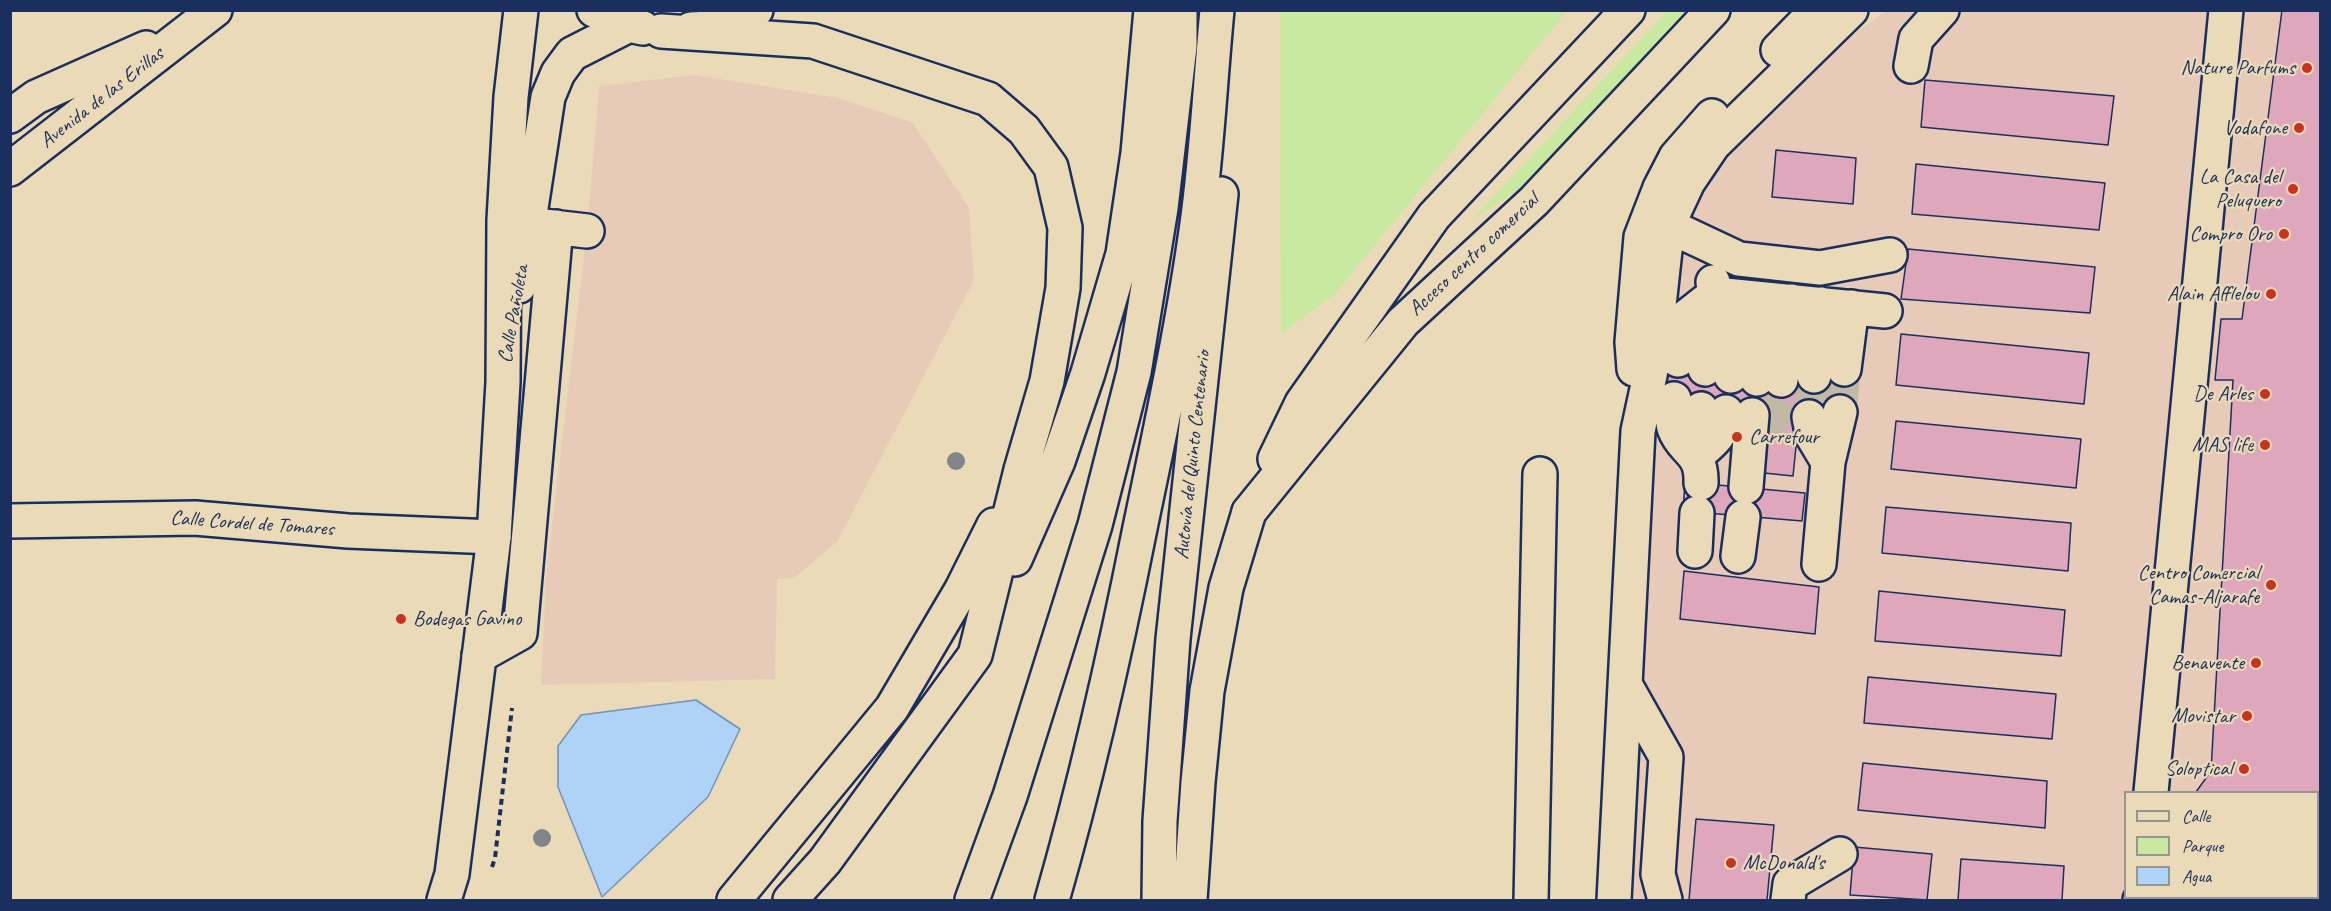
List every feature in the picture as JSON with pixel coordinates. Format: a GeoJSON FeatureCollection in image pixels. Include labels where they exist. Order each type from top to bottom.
{"type":"FeatureCollection","features":[{"type":"Feature","properties":{"kind":"main road","name":"Calle Pañoleta"},"geometry":{"type":"LineString","coordinates":[[520,10],[511,97],[544,226]]}},
{"type":"Feature","properties":{"kind":"main road"},"geometry":{"type":"LineString","coordinates":[[594,10],[629,26],[661,31],[813,40],[988,99],[1024,130],[1051,167],[1065,228],[1063,288],[1047,381],[1021,470],[975,655]]}},
{"type":"Feature","properties":{"kind":"main road"},"geometry":{"type":"LineString","coordinates":[[661,31],[711,28],[756,10]]}},
{"type":"Feature","properties":{"kind":"main road"},"geometry":{"type":"LineString","coordinates":[[790,900],[825,861],[975,655],[1058,460],[1088,373],[1123,254],[1138,153],[1151,10]]}},
{"type":"Feature","properties":{"kind":"main road"},"geometry":{"type":"LineString","coordinates":[[972,900],[1010,796],[1095,525],[1134,372],[1161,208],[1180,46],[1180,10]]}},
{"type":"Feature","properties":{"kind":"main road"},"geometry":{"type":"LineString","coordinates":[[1052,900],[1074,823],[1112,665],[1172,369],[1197,224],[1208,132],[1217,10]]}},
{"type":"Feature","properties":{"kind":"main road","name":"Autovía del Quinto Centenario"},"geometry":{"type":"LineString","coordinates":[[1159,900],[1160,821],[1173,639],[1218,240],[1234,10]]}},
{"type":"Feature","properties":{"kind":"main road"},"geometry":{"type":"LineString","coordinates":[[1190,900],[1207,692],[1226,588],[1249,512],[1302,403],[1434,216],[1628,10]]}},
{"type":"Feature","properties":{"kind":"main road","name":"Acceso centro comercial"},"geometry":{"type":"LineString","coordinates":[[1249,512],[1403,322],[1534,201],[1713,10]]}},
{"type":"Feature","properties":{"kind":"main road"},"geometry":{"type":"LineString","coordinates":[[1614,900],[1638,431],[1632,342],[1641,237],[1649,211],[1676,157],[1698,130],[1817,10]]}},
{"type":"Feature","properties":{"kind":"main road"},"geometry":{"type":"LineString","coordinates":[[1638,431],[1653,361],[1665,250],[1674,212],[1688,182],[1713,145],[1851,10]]}},
{"type":"Feature","properties":{"kind":"main road"},"geometry":{"type":"LineString","coordinates":[[1911,66],[1916,39],[1941,10]]}},
{"type":"Feature","properties":{"kind":"main road"},"geometry":{"type":"LineString","coordinates":[[2151,791],[2226,10]]}},
{"type":"Feature","properties":{"kind":"main road","name":"Avenida de las Erillas"},"geometry":{"type":"LineString","coordinates":[[10,116],[36,98],[205,19]]}},
{"type":"Feature","properties":{"kind":"main road","name":"Avenida de las Erillas"},"geometry":{"type":"LineString","coordinates":[[10,169],[205,19]]}},
{"type":"Feature","properties":{"kind":"main road","name":"Calle Pañoleta"},"geometry":{"type":"LineString","coordinates":[[444,900],[452,874],[494,537],[503,382],[544,226],[548,97],[558,73],[572,54],[629,26]]}},
{"type":"Feature","properties":{"kind":"main road"},"geometry":{"type":"LineString","coordinates":[[479,656],[520,633],[544,226]]}},
{"type":"Feature","properties":{"kind":"main road"},"geometry":{"type":"LineString","coordinates":[[1671,227],[1739,259],[1820,268],[1890,255]]}},
{"type":"Feature","properties":{"kind":"main road"},"geometry":{"type":"LineString","coordinates":[[1700,241],[1710,267],[1781,300],[1885,311]]}},
{"type":"Feature","properties":{"kind":"main road"},"geometry":{"type":"LineString","coordinates":[[1781,300],[1829,372]]}},
{"type":"Feature","properties":{"kind":"main road"},"geometry":{"type":"LineString","coordinates":[[1781,300],[1731,373],[1781,300]]}},
{"type":"Feature","properties":{"kind":"main road"},"geometry":{"type":"LineString","coordinates":[[1698,484],[1681,441],[1672,426],[1725,413]]}},
{"type":"Feature","properties":{"kind":"main road"},"geometry":{"type":"LineString","coordinates":[[1695,551],[1698,484],[1710,445],[1726,425],[1725,413]]}},
{"type":"Feature","properties":{"kind":"main road"},"geometry":{"type":"LineString","coordinates":[[1725,413],[1746,489],[1738,556]]}},
{"type":"Feature","properties":{"kind":"main road"},"geometry":{"type":"LineString","coordinates":[[1820,564],[1828,462],[1813,437],[1825,414]]}},
{"type":"Feature","properties":{"kind":"main road"},"geometry":{"type":"LineString","coordinates":[[734,900],[892,708],[962,589],[1021,470]]}},
{"type":"Feature","properties":{"kind":"main road"},"geometry":{"type":"LineString","coordinates":[[1531,900],[1540,474]]}},
{"type":"Feature","properties":{"kind":"main road","name":"Calle Cordel de Tomares"},"geometry":{"type":"LineString","coordinates":[[10,521],[195,518],[348,531],[494,537]]}},
{"type":"Feature","properties":{"kind":"main road"},"geometry":{"type":"LineString","coordinates":[[1626,687],[1666,758],[1658,874],[1665,900]]}},
{"type":"Feature","properties":{"kind":"main road"},"geometry":{"type":"LineString","coordinates":[[1198,782],[1198,900]]}},
{"type":"Feature","properties":{"kind":"main road"},"geometry":{"type":"LineString","coordinates":[[1788,900],[1790,884],[1840,855]]}},
{"type":"Feature","properties":{"kind":"shaded area"},"geometry":{"type":"Polygon","coordinates":[[[1886,11],[2320,11],[2320,900],[1601,900],[1618,532],[1679,238],[1707,177],[1833,49],[1886,11]]]}},
{"type":"Feature","properties":{"kind":"shaded area"},"geometry":{"type":"Polygon","coordinates":[[[695,75],[838,98],[912,122],[969,208],[974,280],[837,542],[794,578],[777,579],[775,679],[541,685],[546,575],[587,231],[599,86],[695,75]]]}},
{"type":"Feature","properties":{"kind":"green space"},"geometry":{"type":"Polygon","coordinates":[[[1280,11],[1567,11],[1334,295],[1281,334],[1280,11]]]}},
{"type":"Feature","properties":{"kind":"green space"},"geometry":{"type":"Polygon","coordinates":[[[1667,11],[1697,11],[1527,184],[1470,221],[1667,11]]]}},
{"type":"Feature","properties":{"kind":"water"},"geometry":{"type":"Polygon","coordinates":[[[696,700],[740,729],[708,797],[602,897],[558,787],[558,746],[581,715],[696,700]]]}},
{"type":"Feature","properties":{"kind":"building","name":"Centro Comercial Camas-Aljarafe"},"geometry":{"type":"Polygon","coordinates":[[[2282,10],[2320,10],[2320,900],[2198,900],[2319,899],[2319,791],[2197,791],[2211,771],[2233,380],[2215,380],[2221,319],[2242,319],[2282,10]]]}},
{"type":"Feature","properties":{"kind":"building"},"geometry":{"type":"Polygon","coordinates":[[[1925,80],[2114,96],[2108,145],[1921,127],[1925,80]]]}},
{"type":"Feature","properties":{"kind":"building"},"geometry":{"type":"Polygon","coordinates":[[[1776,150],[1856,158],[1853,204],[1772,197],[1776,150]]]}},
{"type":"Feature","properties":{"kind":"building"},"geometry":{"type":"Polygon","coordinates":[[[1916,164],[2105,183],[2099,230],[1912,214],[1916,164]]]}},
{"type":"Feature","properties":{"kind":"building"},"geometry":{"type":"Polygon","coordinates":[[[1908,249],[2095,267],[2090,313],[1901,299],[1908,249]]]}},
{"type":"Feature","properties":{"kind":"building"},"geometry":{"type":"Polygon","coordinates":[[[1901,334],[2089,353],[2084,404],[1896,385],[1901,334]]]}},
{"type":"Feature","properties":{"kind":"building"},"geometry":{"type":"Polygon","coordinates":[[[1661,353],[1781,380],[1814,376],[1847,368],[1842,411],[1799,417],[1793,476],[1764,473],[1769,418],[1656,392],[1661,353]]]}},
{"type":"Feature","properties":{"kind":"building"},"geometry":{"type":"Polygon","coordinates":[[[1896,421],[2081,439],[2076,488],[1891,469],[1896,421]]]}},
{"type":"Feature","properties":{"kind":"building"},"geometry":{"type":"Polygon","coordinates":[[[1685,482],[1805,493],[1802,521],[1683,511],[1685,482]]]}},
{"type":"Feature","properties":{"kind":"building"},"geometry":{"type":"Polygon","coordinates":[[[1886,507],[2071,523],[2068,571],[1882,553],[1886,507]]]}},
{"type":"Feature","properties":{"kind":"building"},"geometry":{"type":"Polygon","coordinates":[[[1684,571],[1819,587],[1815,634],[1680,619],[1684,571]]]}},
{"type":"Feature","properties":{"kind":"building"},"geometry":{"type":"Polygon","coordinates":[[[1879,591],[2065,610],[2061,656],[1875,641],[1879,591]]]}},
{"type":"Feature","properties":{"kind":"building"},"geometry":{"type":"Polygon","coordinates":[[[1868,677],[2056,694],[2052,739],[1864,723],[1868,677]]]}},
{"type":"Feature","properties":{"kind":"building"},"geometry":{"type":"Polygon","coordinates":[[[1863,763],[2047,781],[2045,828],[1858,810],[1863,763]]]}},
{"type":"Feature","properties":{"kind":"building","name":"McDonald's"},"geometry":{"type":"Polygon","coordinates":[[[1696,819],[1774,825],[1767,900],[1689,900],[1696,819]]]}},
{"type":"Feature","properties":{"kind":"building"},"geometry":{"type":"Polygon","coordinates":[[[1854,847],[1932,854],[1927,900],[1850,895],[1854,847]]]}},
{"type":"Feature","properties":{"kind":"building"},"geometry":{"type":"Polygon","coordinates":[[[1961,859],[2064,866],[2062,900],[1958,900],[1961,859]]]}},
{"type":"Feature","properties":{"kind":"tunnel"},"geometry":{"type":"LineString","coordinates":[[1840,412],[1844,369]]}},
{"type":"Feature","properties":{"kind":"tunnel"},"geometry":{"type":"LineString","coordinates":[[1809,417],[1814,376]]}},
{"type":"Feature","properties":{"kind":"tunnel"},"geometry":{"type":"LineString","coordinates":[[1769,431],[1780,399],[1781,380]]}},
{"type":"Feature","properties":{"kind":"place","name":"Nature Parfums"},"geometry":{"type":"Point","coordinates":[2307,68]}},
{"type":"Feature","properties":{"kind":"place","name":"Vodafone"},"geometry":{"type":"Point","coordinates":[2299,128]}},
{"type":"Feature","properties":{"kind":"place","name":"La Casa del Peluquero"},"geometry":{"type":"Point","coordinates":[2293,189]}},
{"type":"Feature","properties":{"kind":"place","name":"Compro Oro"},"geometry":{"type":"Point","coordinates":[2284,234]}},
{"type":"Feature","properties":{"kind":"place","name":"Alain Afflelou"},"geometry":{"type":"Point","coordinates":[2271,294]}},
{"type":"Feature","properties":{"kind":"place","name":"De Arles"},"geometry":{"type":"Point","coordinates":[2265,394]}},
{"type":"Feature","properties":{"kind":"place","name":"Carrefour"},"geometry":{"type":"Point","coordinates":[1737,437]}},
{"type":"Feature","properties":{"kind":"place","name":"MAS life"},"geometry":{"type":"Point","coordinates":[2265,445]}},
{"type":"Feature","properties":{"kind":"place","name":"Centro Comercial Camas-Aljarafe"},"geometry":{"type":"Point","coordinates":[2271,585]}},
{"type":"Feature","properties":{"kind":"place","name":"Bodegas Gavino"},"geometry":{"type":"Point","coordinates":[401,619]}},
{"type":"Feature","properties":{"kind":"place","name":"Benavente"},"geometry":{"type":"Point","coordinates":[2256,663]}},
{"type":"Feature","properties":{"kind":"place","name":"Movistar"},"geometry":{"type":"Point","coordinates":[2247,716]}},
{"type":"Feature","properties":{"kind":"place","name":"Soloptical"},"geometry":{"type":"Point","coordinates":[2244,769]}},
{"type":"Feature","properties":{"kind":"place","name":"McDonald's"},"geometry":{"type":"Point","coordinates":[1731,863]}}]}
